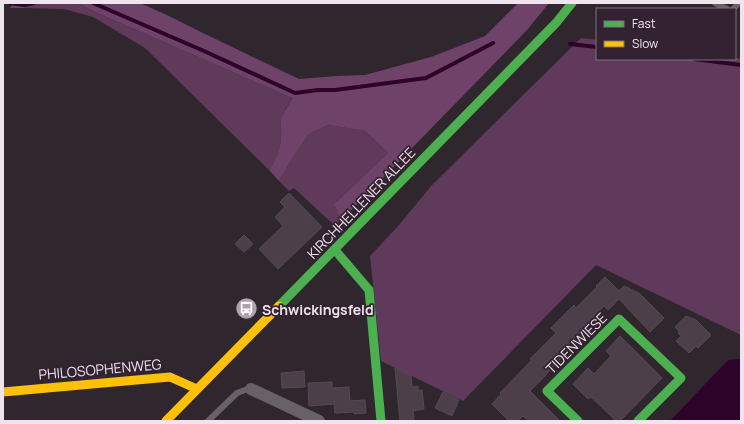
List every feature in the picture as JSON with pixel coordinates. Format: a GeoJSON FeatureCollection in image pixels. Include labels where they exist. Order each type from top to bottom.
{"type":"FeatureCollection","features":[{"type":"Feature","properties":{"kind":"street","name":"KIRCHHELLENER ALLEE"},"geometry":{"type":"LineString","coordinates":[[166,421],[556,23],[572,3]]}},
{"type":"Feature","properties":{"kind":"street"},"geometry":{"type":"LineString","coordinates":[[335,250],[369,290],[381,421]]}},
{"type":"Feature","properties":{"kind":"street","name":"TIDENWIESE"},"geometry":{"type":"LineString","coordinates":[[578,421],[547,391],[619,319],[681,378],[638,421]]}},
{"type":"Feature","properties":{"kind":"street","name":"PHILOSOPHENWEG"},"geometry":{"type":"LineString","coordinates":[[3,392],[170,377],[198,389]]}},
{"type":"Feature","properties":{"kind":"street"},"geometry":{"type":"LineString","coordinates":[[251,389],[319,421]]}},
{"type":"Feature","properties":{"kind":"lane"},"geometry":{"type":"LineString","coordinates":[[715,3],[725,8]]}},
{"type":"Feature","properties":{"kind":"lane"},"geometry":{"type":"LineString","coordinates":[[208,421],[237,393],[251,389]]}},
{"type":"Feature","properties":{"kind":"shaded area"},"geometry":{"type":"Polygon","coordinates":[[[13,3],[27,3],[25,8],[10,8],[13,3]]]}},
{"type":"Feature","properties":{"kind":"shaded area"},"geometry":{"type":"Polygon","coordinates":[[[27,3],[78,3],[93,11],[292,98],[281,120],[279,150],[269,170],[145,48],[93,17],[64,9],[25,8],[27,3]]]}},
{"type":"Feature","properties":{"kind":"shaded area"},"geometry":{"type":"Polygon","coordinates":[[[78,3],[140,3],[299,79],[365,75],[431,57],[485,36],[518,3],[549,3],[527,30],[341,221],[334,204],[388,153],[365,131],[328,125],[309,134],[279,181],[269,170],[279,150],[281,134],[280,124],[282,117],[292,98],[93,11],[78,3]]]}},
{"type":"Feature","properties":{"kind":"shaded area"},"geometry":{"type":"Polygon","coordinates":[[[581,38],[596,40],[596,60],[741,59],[741,335],[596,265],[463,401],[381,361],[370,256],[399,225],[432,185],[581,38]]]}},
{"type":"Feature","properties":{"kind":"shaded area"},"geometry":{"type":"Polygon","coordinates":[[[328,125],[365,131],[388,153],[334,204],[341,221],[334,225],[294,188],[289,191],[279,181],[309,134],[328,125]]]}},
{"type":"Feature","properties":{"kind":"shaded area"},"geometry":{"type":"Polygon","coordinates":[[[741,359],[741,421],[670,421],[728,360],[741,359]]]}},
{"type":"Feature","properties":{"kind":"building"},"geometry":{"type":"Polygon","coordinates":[[[289,193],[322,227],[278,269],[259,249],[283,226],[275,217],[285,207],[280,202],[289,193]]]}},
{"type":"Feature","properties":{"kind":"building"},"geometry":{"type":"Polygon","coordinates":[[[244,235],[253,244],[244,252],[235,244],[244,235]]]}},
{"type":"Feature","properties":{"kind":"building"},"geometry":{"type":"Polygon","coordinates":[[[605,277],[619,291],[624,286],[639,293],[664,318],[650,332],[619,299],[608,310],[604,306],[590,321],[594,325],[530,391],[560,421],[529,421],[523,416],[518,421],[509,421],[492,404],[501,394],[500,393],[532,360],[530,359],[556,333],[551,328],[574,305],[576,308],[605,277]]]}},
{"type":"Feature","properties":{"kind":"building"},"geometry":{"type":"Polygon","coordinates":[[[686,316],[696,320],[711,335],[698,348],[696,346],[689,353],[676,341],[681,336],[675,327],[686,316]]]}},
{"type":"Feature","properties":{"kind":"building"},"geometry":{"type":"Polygon","coordinates":[[[620,336],[662,378],[620,421],[616,421],[591,397],[588,399],[573,384],[588,368],[594,374],[611,356],[606,351],[620,336]]]}},
{"type":"Feature","properties":{"kind":"building"},"geometry":{"type":"Polygon","coordinates":[[[395,368],[411,376],[412,387],[418,386],[418,391],[422,390],[424,409],[413,411],[414,421],[400,421],[395,368]]]}},
{"type":"Feature","properties":{"kind":"building"},"geometry":{"type":"Polygon","coordinates":[[[304,371],[305,387],[282,388],[281,373],[304,371]]]}},
{"type":"Feature","properties":{"kind":"building"},"geometry":{"type":"Polygon","coordinates":[[[332,382],[332,388],[349,387],[350,401],[365,400],[366,413],[335,413],[334,404],[309,406],[308,383],[332,382]]]}},
{"type":"Feature","properties":{"kind":"building"},"geometry":{"type":"Polygon","coordinates":[[[443,392],[459,400],[452,416],[435,408],[443,392]]]}},
{"type":"Feature","properties":{"kind":"waterway"},"geometry":{"type":"LineString","coordinates":[[10,3],[24,5],[34,3]]}},
{"type":"Feature","properties":{"kind":"waterway"},"geometry":{"type":"LineString","coordinates":[[93,3],[204,51],[295,93],[318,90],[335,90],[426,78],[493,43]]}},
{"type":"Feature","properties":{"kind":"waterway"},"geometry":{"type":"LineString","coordinates":[[570,44],[596,47]]}},
{"type":"Feature","properties":{"kind":"waterway"},"geometry":{"type":"LineString","coordinates":[[702,60],[741,65]]}},
{"type":"Feature","properties":{"kind":"traffic: fast"},"geometry":{"type":"LineString","coordinates":[[279,306],[556,23],[572,3]]}},
{"type":"Feature","properties":{"kind":"traffic: fast"},"geometry":{"type":"LineString","coordinates":[[335,250],[369,290],[381,421]]}},
{"type":"Feature","properties":{"kind":"traffic: fast"},"geometry":{"type":"LineString","coordinates":[[578,421],[547,391],[619,319],[681,378],[638,421]]}},
{"type":"Feature","properties":{"kind":"traffic: slow"},"geometry":{"type":"LineString","coordinates":[[166,421],[279,306]]}},
{"type":"Feature","properties":{"kind":"traffic: slow"},"geometry":{"type":"LineString","coordinates":[[3,392],[170,377],[197,389]]}},
{"type":"Feature","properties":{"kind":"place","name":"Schwickingsfeld"},"geometry":{"type":"Point","coordinates":[247,309]}}]}
